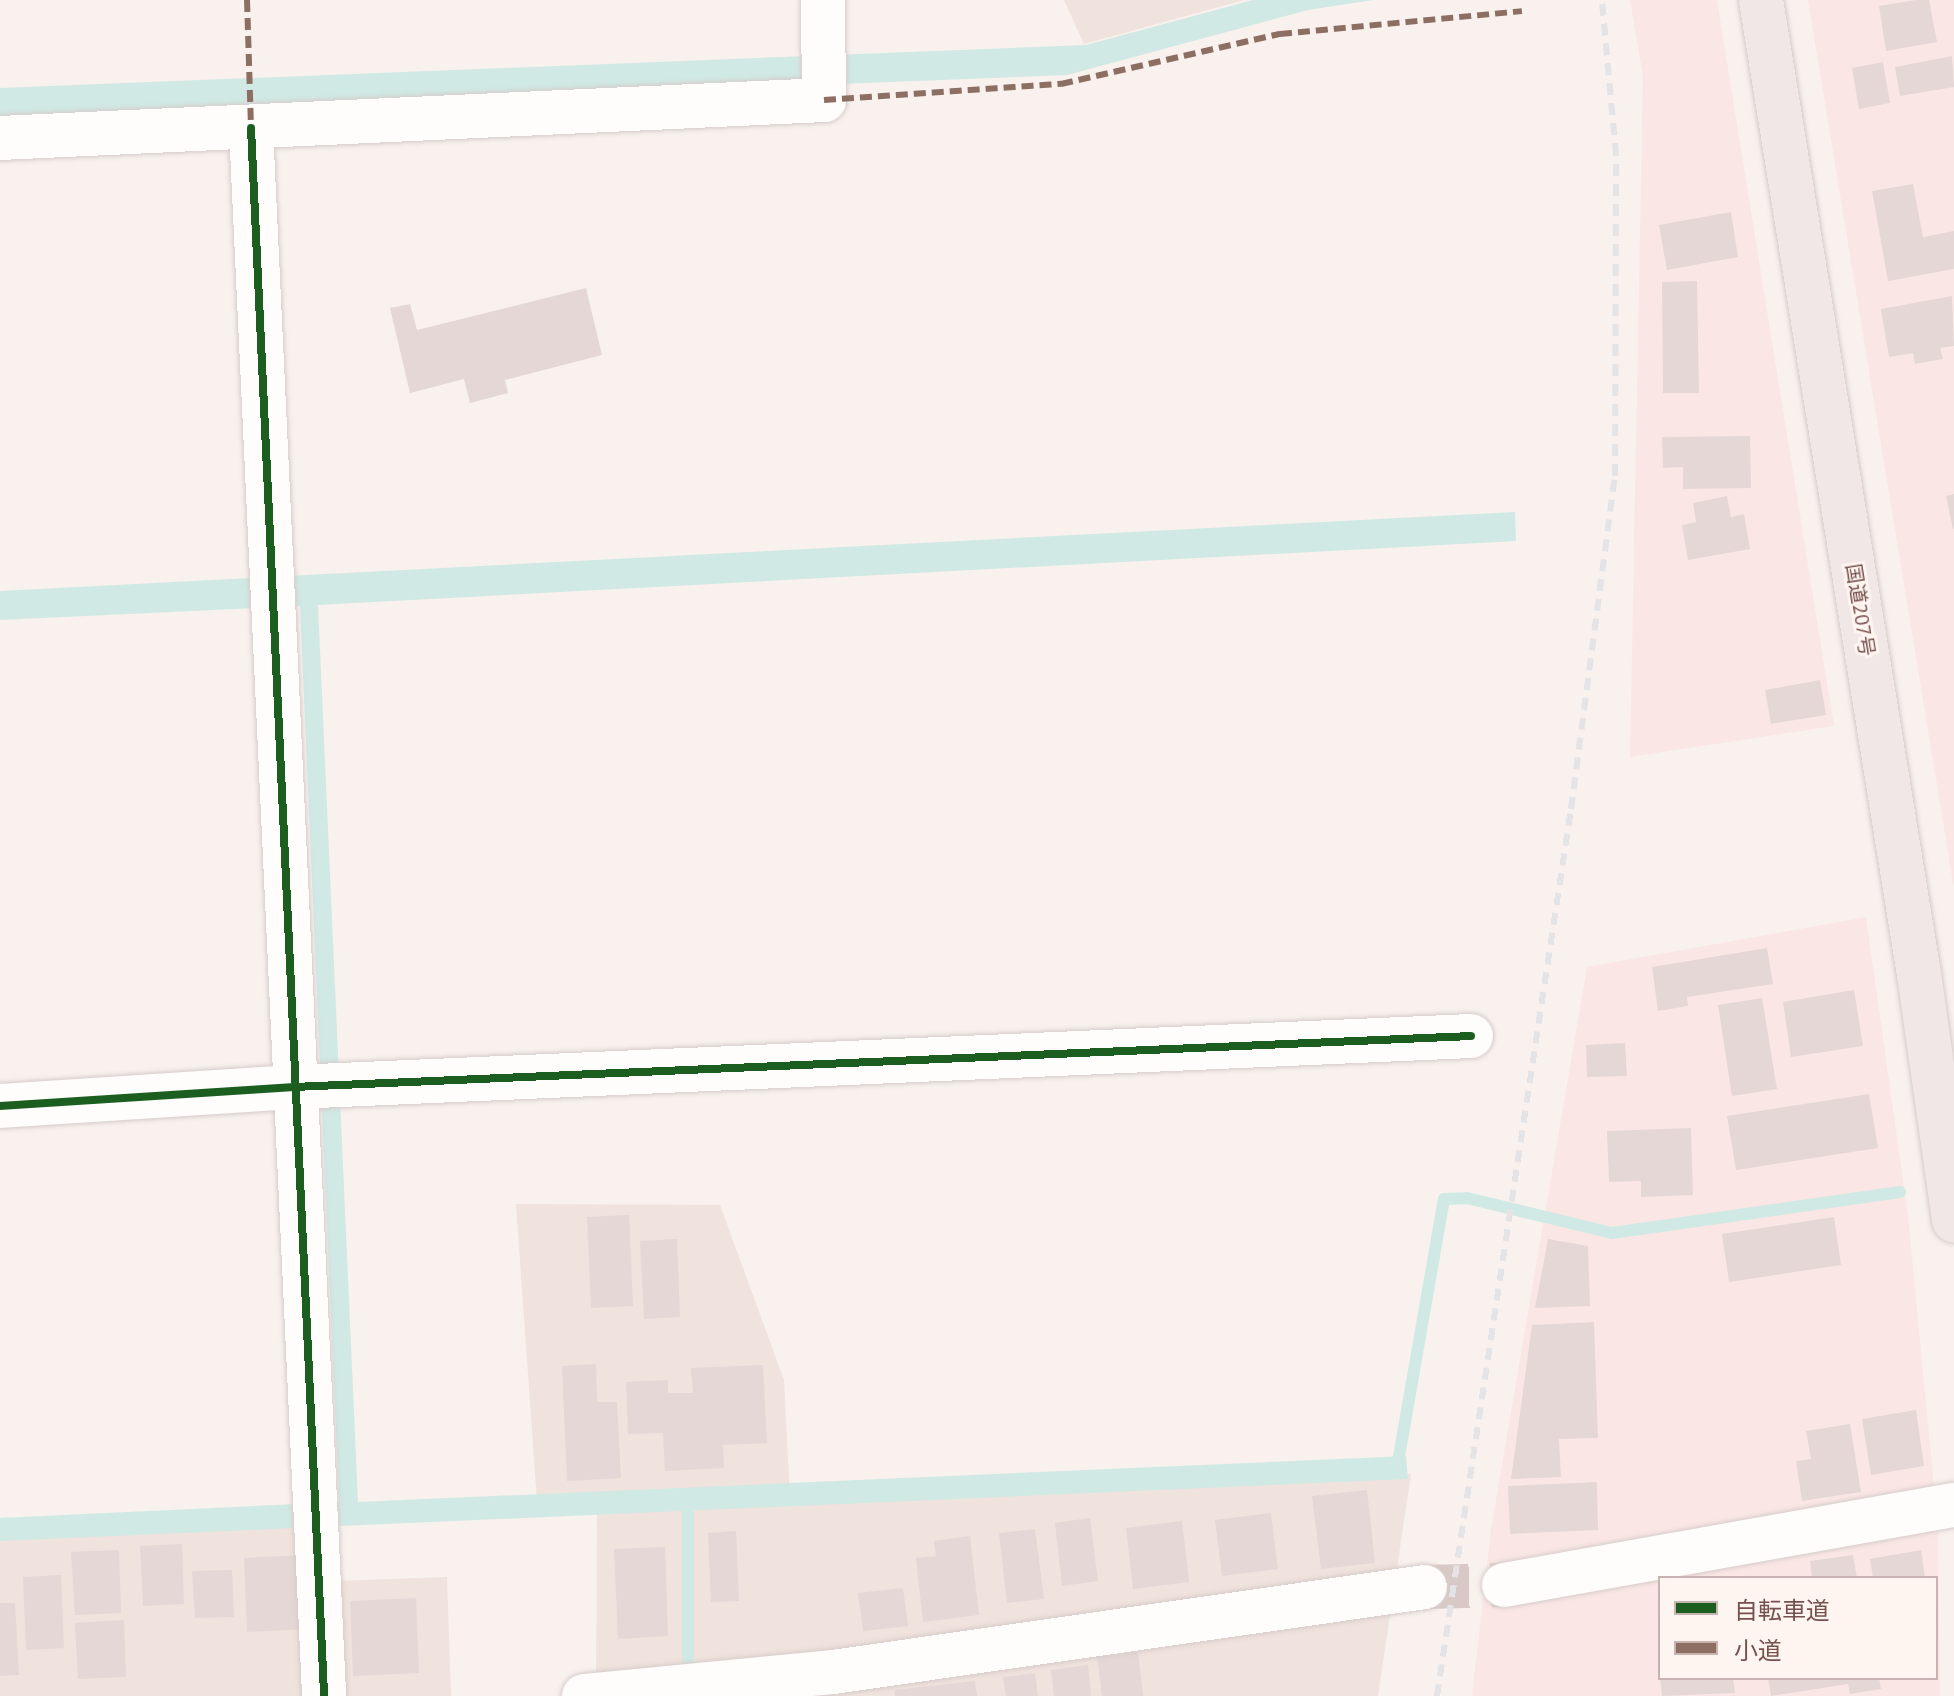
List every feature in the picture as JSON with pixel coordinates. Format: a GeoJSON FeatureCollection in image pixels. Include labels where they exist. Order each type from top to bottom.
{"type":"FeatureCollection","features":[{"type":"Feature","properties":{"kind":"highway","name":"国道207号"},"geometry":{"type":"LineString","coordinates":[[1761,0],[1919,974],[1954,1221]]}},
{"type":"Feature","properties":{"kind":"street"},"geometry":{"type":"LineString","coordinates":[[0,138],[824,100],[823,0]]}},
{"type":"Feature","properties":{"kind":"street"},"geometry":{"type":"LineString","coordinates":[[251,128],[324,1696]]}},
{"type":"Feature","properties":{"kind":"street"},"geometry":{"type":"LineString","coordinates":[[0,1106],[353,1084],[1471,1036]]}},
{"type":"Feature","properties":{"kind":"street"},"geometry":{"type":"LineString","coordinates":[[1504,1585],[1954,1505]]}},
{"type":"Feature","properties":{"kind":"street"},"geometry":{"type":"LineString","coordinates":[[584,1696],[688,1686],[834,1684],[1425,1587]]}},
{"type":"Feature","properties":{"kind":"shaded area"},"geometry":{"type":"Polygon","coordinates":[[[1064,0],[1244,0],[1084,44],[1064,0]]]}},
{"type":"Feature","properties":{"kind":"shaded area"},"geometry":{"type":"Polygon","coordinates":[[[1630,0],[1717,0],[1834,726],[1630,757],[1643,77],[1630,0]]]}},
{"type":"Feature","properties":{"kind":"shaded area"},"geometry":{"type":"Polygon","coordinates":[[[1808,0],[1954,0],[1954,889],[1808,0]]]}},
{"type":"Feature","properties":{"kind":"shaded area"},"geometry":{"type":"Polygon","coordinates":[[[1866,917],[1908,1215],[1938,1528],[1940,1696],[1472,1696],[1491,1529],[1587,967],[1866,917]]]}},
{"type":"Feature","properties":{"kind":"shaded area"},"geometry":{"type":"Polygon","coordinates":[[[516,1204],[720,1205],[784,1380],[790,1499],[1411,1474],[1378,1696],[596,1696],[597,1500],[537,1501],[516,1204]]]}},
{"type":"Feature","properties":{"kind":"shaded area"},"geometry":{"type":"Polygon","coordinates":[[[327,1510],[335,1581],[447,1577],[451,1696],[0,1696],[0,1522],[327,1510]]]}},
{"type":"Feature","properties":{"kind":"water"},"geometry":{"type":"Polygon","coordinates":[[[1253,0],[1373,0],[1308,10],[1067,75],[0,117],[0,88],[1086,45],[1253,0]]]}},
{"type":"Feature","properties":{"kind":"water"},"geometry":{"type":"Polygon","coordinates":[[[1515,512],[1516,541],[318,605],[358,1502],[1406,1456],[1408,1479],[0,1541],[0,1518],[339,1502],[300,606],[0,620],[0,591],[1515,512]]]}},
{"type":"Feature","properties":{"kind":"building"},"geometry":{"type":"Polygon","coordinates":[[[1929,0],[1937,42],[1886,51],[1879,6],[1929,0]]]}},
{"type":"Feature","properties":{"kind":"building"},"geometry":{"type":"Polygon","coordinates":[[[1952,56],[1954,87],[1900,96],[1895,67],[1952,56]]]}},
{"type":"Feature","properties":{"kind":"building"},"geometry":{"type":"Polygon","coordinates":[[[1883,62],[1890,103],[1859,109],[1852,68],[1883,62]]]}},
{"type":"Feature","properties":{"kind":"building"},"geometry":{"type":"Polygon","coordinates":[[[1913,184],[1923,237],[1954,231],[1954,269],[1888,281],[1872,191],[1913,184]]]}},
{"type":"Feature","properties":{"kind":"building"},"geometry":{"type":"Polygon","coordinates":[[[1731,212],[1738,257],[1667,270],[1659,225],[1731,212]]]}},
{"type":"Feature","properties":{"kind":"building"},"geometry":{"type":"Polygon","coordinates":[[[1697,281],[1699,393],[1663,393],[1662,282],[1697,281]]]}},
{"type":"Feature","properties":{"kind":"building"},"geometry":{"type":"Polygon","coordinates":[[[586,288],[602,355],[505,380],[508,393],[470,403],[464,379],[410,393],[390,308],[410,304],[417,330],[586,288]]]}},
{"type":"Feature","properties":{"kind":"building"},"geometry":{"type":"Polygon","coordinates":[[[1952,296],[1954,346],[1940,348],[1943,359],[1915,364],[1913,353],[1889,357],[1881,309],[1952,296]]]}},
{"type":"Feature","properties":{"kind":"building"},"geometry":{"type":"Polygon","coordinates":[[[1750,436],[1751,488],[1683,489],[1683,467],[1663,468],[1662,437],[1750,436]]]}},
{"type":"Feature","properties":{"kind":"building"},"geometry":{"type":"Polygon","coordinates":[[[1954,494],[1954,528],[1953,529],[1946,496],[1954,494]]]}},
{"type":"Feature","properties":{"kind":"building"},"geometry":{"type":"Polygon","coordinates":[[[1727,496],[1731,517],[1744,514],[1750,549],[1688,560],[1682,525],[1696,522],[1693,503],[1727,496]]]}},
{"type":"Feature","properties":{"kind":"building"},"geometry":{"type":"Polygon","coordinates":[[[1820,680],[1826,715],[1771,724],[1765,690],[1820,680]]]}},
{"type":"Feature","properties":{"kind":"building"},"geometry":{"type":"Polygon","coordinates":[[[1767,948],[1773,984],[1687,997],[1688,1006],[1658,1011],[1652,967],[1767,948]]]}},
{"type":"Feature","properties":{"kind":"building"},"geometry":{"type":"Polygon","coordinates":[[[1854,990],[1863,1046],[1791,1057],[1783,1002],[1854,990]]]}},
{"type":"Feature","properties":{"kind":"building"},"geometry":{"type":"Polygon","coordinates":[[[1762,998],[1777,1089],[1732,1096],[1718,1005],[1762,998]]]}},
{"type":"Feature","properties":{"kind":"building"},"geometry":{"type":"Polygon","coordinates":[[[1625,1043],[1627,1076],[1587,1077],[1586,1045],[1625,1043]]]}},
{"type":"Feature","properties":{"kind":"building"},"geometry":{"type":"Polygon","coordinates":[[[1869,1094],[1878,1148],[1736,1170],[1727,1116],[1869,1094]]]}},
{"type":"Feature","properties":{"kind":"building"},"geometry":{"type":"Polygon","coordinates":[[[1691,1128],[1693,1195],[1641,1197],[1641,1181],[1609,1182],[1607,1131],[1691,1128]]]}},
{"type":"Feature","properties":{"kind":"building"},"geometry":{"type":"Polygon","coordinates":[[[629,1215],[633,1306],[591,1308],[587,1217],[629,1215]]]}},
{"type":"Feature","properties":{"kind":"building"},"geometry":{"type":"Polygon","coordinates":[[[1834,1217],[1841,1265],[1729,1282],[1722,1234],[1834,1217]]]}},
{"type":"Feature","properties":{"kind":"building"},"geometry":{"type":"Polygon","coordinates":[[[677,1239],[680,1317],[644,1319],[640,1241],[677,1239]]]}},
{"type":"Feature","properties":{"kind":"building"},"geometry":{"type":"Polygon","coordinates":[[[1548,1239],[1588,1246],[1590,1306],[1535,1308],[1548,1239]]]}},
{"type":"Feature","properties":{"kind":"building"},"geometry":{"type":"Polygon","coordinates":[[[1594,1322],[1598,1438],[1559,1439],[1561,1477],[1511,1479],[1532,1325],[1594,1322]]]}},
{"type":"Feature","properties":{"kind":"building"},"geometry":{"type":"Polygon","coordinates":[[[596,1364],[597,1402],[617,1402],[621,1478],[567,1481],[562,1366],[596,1364]]]}},
{"type":"Feature","properties":{"kind":"building"},"geometry":{"type":"Polygon","coordinates":[[[763,1365],[767,1443],[723,1445],[724,1468],[665,1471],[663,1433],[628,1434],[626,1382],[668,1380],[668,1393],[693,1393],[691,1368],[763,1365]]]}},
{"type":"Feature","properties":{"kind":"building"},"geometry":{"type":"Polygon","coordinates":[[[1916,1410],[1924,1466],[1871,1475],[1862,1419],[1916,1410]]]}},
{"type":"Feature","properties":{"kind":"building"},"geometry":{"type":"Polygon","coordinates":[[[1850,1424],[1861,1492],[1802,1501],[1796,1461],[1811,1459],[1806,1431],[1850,1424]]]}},
{"type":"Feature","properties":{"kind":"building"},"geometry":{"type":"Polygon","coordinates":[[[1597,1482],[1598,1530],[1510,1534],[1508,1486],[1597,1482]]]}},
{"type":"Feature","properties":{"kind":"building"},"geometry":{"type":"Polygon","coordinates":[[[1367,1490],[1375,1563],[1321,1569],[1312,1496],[1367,1490]]]}},
{"type":"Feature","properties":{"kind":"building"},"geometry":{"type":"Polygon","coordinates":[[[1271,1513],[1278,1569],[1222,1576],[1215,1520],[1271,1513]]]}},
{"type":"Feature","properties":{"kind":"building"},"geometry":{"type":"Polygon","coordinates":[[[1090,1518],[1098,1581],[1062,1586],[1055,1523],[1090,1518]]]}},
{"type":"Feature","properties":{"kind":"building"},"geometry":{"type":"Polygon","coordinates":[[[1182,1521],[1189,1582],[1133,1589],[1126,1528],[1182,1521]]]}},
{"type":"Feature","properties":{"kind":"building"},"geometry":{"type":"Polygon","coordinates":[[[1035,1529],[1044,1599],[1007,1603],[999,1533],[1035,1529]]]}},
{"type":"Feature","properties":{"kind":"building"},"geometry":{"type":"Polygon","coordinates":[[[736,1531],[739,1601],[711,1602],[708,1533],[736,1531]]]}},
{"type":"Feature","properties":{"kind":"building"},"geometry":{"type":"Polygon","coordinates":[[[970,1536],[979,1615],[923,1622],[916,1558],[936,1556],[934,1541],[970,1536]]]}},
{"type":"Feature","properties":{"kind":"building"},"geometry":{"type":"Polygon","coordinates":[[[182,1544],[184,1604],[143,1606],[140,1546],[182,1544]]]}},
{"type":"Feature","properties":{"kind":"building"},"geometry":{"type":"Polygon","coordinates":[[[665,1547],[668,1636],[618,1639],[614,1549],[665,1547]]]}},
{"type":"Feature","properties":{"kind":"building"},"geometry":{"type":"Polygon","coordinates":[[[119,1550],[121,1613],[75,1615],[71,1552],[119,1550]]]}},
{"type":"Feature","properties":{"kind":"building"},"geometry":{"type":"Polygon","coordinates":[[[1921,1550],[1925,1576],[1873,1576],[1870,1559],[1921,1550]]]}},
{"type":"Feature","properties":{"kind":"building"},"geometry":{"type":"Polygon","coordinates":[[[303,1555],[306,1629],[247,1632],[244,1558],[303,1555]]]}},
{"type":"Feature","properties":{"kind":"building"},"geometry":{"type":"Polygon","coordinates":[[[1853,1555],[1857,1576],[1812,1576],[1810,1561],[1853,1555]]]}},
{"type":"Feature","properties":{"kind":"building"},"geometry":{"type":"Polygon","coordinates":[[[232,1570],[234,1617],[195,1618],[192,1571],[232,1570]]]}},
{"type":"Feature","properties":{"kind":"building"},"geometry":{"type":"Polygon","coordinates":[[[61,1575],[64,1648],[26,1650],[23,1577],[61,1575]]]}},
{"type":"Feature","properties":{"kind":"building"},"geometry":{"type":"Polygon","coordinates":[[[903,1588],[908,1626],[863,1631],[858,1593],[903,1588]]]}},
{"type":"Feature","properties":{"kind":"building"},"geometry":{"type":"Polygon","coordinates":[[[416,1598],[419,1673],[353,1676],[350,1601],[416,1598]]]}},
{"type":"Feature","properties":{"kind":"building"},"geometry":{"type":"Polygon","coordinates":[[[0,1603],[15,1603],[19,1675],[0,1676],[0,1603]]]}},
{"type":"Feature","properties":{"kind":"building"},"geometry":{"type":"Polygon","coordinates":[[[124,1620],[126,1677],[78,1679],[75,1623],[124,1620]]]}},
{"type":"Feature","properties":{"kind":"building"},"geometry":{"type":"Polygon","coordinates":[[[1138,1652],[1143,1696],[1102,1696],[1097,1656],[1138,1652]]]}},
{"type":"Feature","properties":{"kind":"building"},"geometry":{"type":"Polygon","coordinates":[[[1088,1665],[1091,1696],[1054,1696],[1051,1670],[1088,1665]]]}},
{"type":"Feature","properties":{"kind":"building"},"geometry":{"type":"Polygon","coordinates":[[[1035,1673],[1038,1696],[1006,1696],[1003,1677],[1035,1673]]]}},
{"type":"Feature","properties":{"kind":"building"},"geometry":{"type":"Polygon","coordinates":[[[1660,1680],[1733,1680],[1735,1693],[1662,1696],[1660,1680]]]}},
{"type":"Feature","properties":{"kind":"building"},"geometry":{"type":"Polygon","coordinates":[[[1768,1680],[1879,1680],[1881,1689],[1850,1694],[1848,1684],[1771,1696],[1768,1680]]]}},
{"type":"Feature","properties":{"kind":"building"},"geometry":{"type":"Polygon","coordinates":[[[975,1681],[977,1696],[895,1696],[895,1690],[975,1681]]]}},
{"type":"Feature","properties":{"kind":"waterway"},"geometry":{"type":"LineString","coordinates":[[1393,1468],[1397,1468],[1444,1199],[1467,1198],[1612,1233],[1900,1192]]}},
{"type":"Feature","properties":{"kind":"waterway"},"geometry":{"type":"LineString","coordinates":[[688,1499],[688,1677]]}},
{"type":"Feature","properties":{"kind":"tunnel"},"geometry":{"type":"LineString","coordinates":[[1425,1587],[1504,1585]]}},
{"type":"Feature","properties":{"kind":"railway"},"geometry":{"type":"LineString","coordinates":[[1437,1696],[1571,809],[1615,476],[1616,155],[1602,0]]}},
{"type":"Feature","properties":{"kind":"marked path"},"geometry":{"type":"LineString","coordinates":[[247,0],[251,128]]}},
{"type":"Feature","properties":{"kind":"marked path"},"geometry":{"type":"LineString","coordinates":[[824,100],[1061,84],[1280,34],[1522,11]]}},
{"type":"Feature","properties":{"kind":"cycle path"},"geometry":{"type":"LineString","coordinates":[[251,128],[324,1696]]}},
{"type":"Feature","properties":{"kind":"cycle path"},"geometry":{"type":"LineString","coordinates":[[0,1106],[294,1087],[1471,1036]]}}]}
